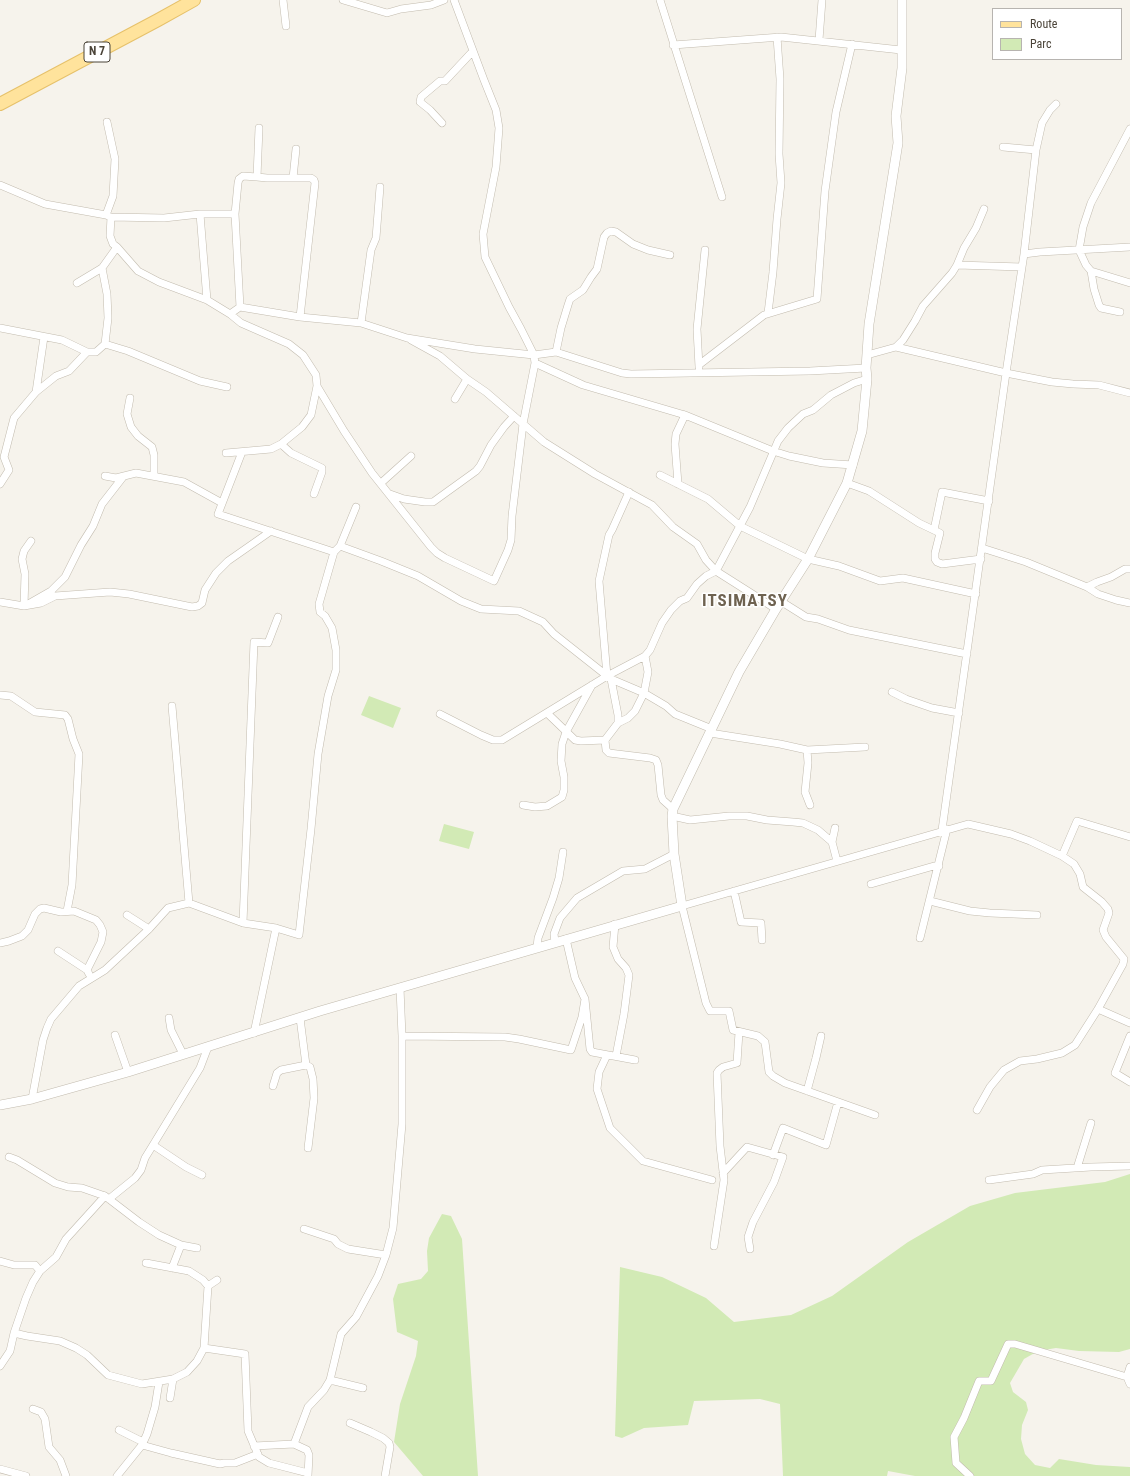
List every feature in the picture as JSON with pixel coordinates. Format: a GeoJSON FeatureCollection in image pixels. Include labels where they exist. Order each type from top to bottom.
{"type":"FeatureCollection","features":[{"type":"Feature","properties":{"kind":"main road","name":"N 7"},"geometry":{"type":"LineString","coordinates":[[0,104],[194,0]]}},
{"type":"Feature","properties":{"kind":"street"},"geometry":{"type":"LineString","coordinates":[[283,0],[286,26]]}},
{"type":"Feature","properties":{"kind":"street"},"geometry":{"type":"LineString","coordinates":[[343,0],[387,13],[414,3],[431,5],[444,0]]}},
{"type":"Feature","properties":{"kind":"street"},"geometry":{"type":"LineString","coordinates":[[317,386],[344,431],[372,473],[437,553],[494,581],[511,540],[512,516],[523,424],[534,359],[521,328],[509,307],[485,257],[483,234],[496,167],[499,128],[496,110],[454,0]]}},
{"type":"Feature","properties":{"kind":"street"},"geometry":{"type":"LineString","coordinates":[[660,0],[722,198]]}},
{"type":"Feature","properties":{"kind":"street"},"geometry":{"type":"LineString","coordinates":[[819,40],[822,0]]}},
{"type":"Feature","properties":{"kind":"street"},"geometry":{"type":"LineString","coordinates":[[875,1115],[785,1083],[773,1076],[769,1072],[765,1042],[758,1036],[733,1030],[730,1011],[710,1011],[706,1003],[682,906],[674,854],[672,812],[739,672],[808,559],[847,483],[853,465],[862,431],[867,379],[866,368],[869,324],[898,143],[896,116],[902,68],[902,0]]}},
{"type":"Feature","properties":{"kind":"street"},"geometry":{"type":"LineString","coordinates":[[673,45],[777,37],[819,40],[902,50]]}},
{"type":"Feature","properties":{"kind":"street"},"geometry":{"type":"LineString","coordinates":[[768,313],[781,183],[779,154],[780,87],[777,37]]}},
{"type":"Feature","properties":{"kind":"street"},"geometry":{"type":"LineString","coordinates":[[700,364],[768,313],[817,299],[825,191],[836,112],[852,44]]}},
{"type":"Feature","properties":{"kind":"street"},"geometry":{"type":"LineString","coordinates":[[442,122],[420,102],[421,97],[440,81],[445,81],[473,51]]}},
{"type":"Feature","properties":{"kind":"street"},"geometry":{"type":"LineString","coordinates":[[920,938],[930,901],[945,830],[967,654],[1024,254],[1036,150],[1042,123],[1050,110],[1056,104]]}},
{"type":"Feature","properties":{"kind":"street"},"geometry":{"type":"LineString","coordinates":[[107,122],[115,159],[113,196],[108,216],[110,236],[113,244],[138,271],[159,282],[207,300],[230,314],[241,324],[289,344],[303,356],[316,375],[317,386],[311,415],[302,427],[281,444],[271,449],[226,453]]}},
{"type":"Feature","properties":{"kind":"street"},"geometry":{"type":"LineString","coordinates":[[257,177],[259,128]]}},
{"type":"Feature","properties":{"kind":"street"},"geometry":{"type":"LineString","coordinates":[[1120,312],[1101,308],[1099,306],[1091,271],[1086,265],[1079,250],[1083,227],[1091,202],[1130,129]]}},
{"type":"Feature","properties":{"kind":"street"},"geometry":{"type":"LineString","coordinates":[[1004,147],[1036,150]]}},
{"type":"Feature","properties":{"kind":"street"},"geometry":{"type":"LineString","coordinates":[[293,178],[296,149]]}},
{"type":"Feature","properties":{"kind":"street"},"geometry":{"type":"LineString","coordinates":[[240,307],[235,214],[239,179],[243,176],[311,178],[315,183],[300,317]]}},
{"type":"Feature","properties":{"kind":"street"},"geometry":{"type":"LineString","coordinates":[[0,185],[45,204],[108,216],[164,218],[200,214],[235,214]]}},
{"type":"Feature","properties":{"kind":"street"},"geometry":{"type":"LineString","coordinates":[[361,323],[372,250],[376,238],[380,187]]}},
{"type":"Feature","properties":{"kind":"street"},"geometry":{"type":"LineString","coordinates":[[896,347],[903,340],[915,321],[922,306],[952,273],[976,228],[984,209]]}},
{"type":"Feature","properties":{"kind":"street"},"geometry":{"type":"LineString","coordinates":[[200,214],[207,300]]}},
{"type":"Feature","properties":{"kind":"street"},"geometry":{"type":"LineString","coordinates":[[556,352],[561,328],[570,299],[583,290],[598,269],[604,237],[607,232],[616,232],[633,244],[648,250],[670,255]]}},
{"type":"Feature","properties":{"kind":"street"},"geometry":{"type":"LineString","coordinates":[[77,283],[102,268],[117,247]]}},
{"type":"Feature","properties":{"kind":"street"},"geometry":{"type":"LineString","coordinates":[[1024,254],[1130,247]]}},
{"type":"Feature","properties":{"kind":"street"},"geometry":{"type":"LineString","coordinates":[[699,373],[700,364],[697,329],[705,250]]}},
{"type":"Feature","properties":{"kind":"street"},"geometry":{"type":"LineString","coordinates":[[957,265],[1022,267]]}},
{"type":"Feature","properties":{"kind":"street"},"geometry":{"type":"LineString","coordinates":[[0,328],[62,340],[87,352],[96,352],[105,344],[108,318],[107,294],[102,268]]}},
{"type":"Feature","properties":{"kind":"street"},"geometry":{"type":"LineString","coordinates":[[1091,271],[1130,283]]}},
{"type":"Feature","properties":{"kind":"street"},"geometry":{"type":"LineString","coordinates":[[230,314],[240,307],[300,317],[361,323],[407,338],[534,359],[583,385],[685,415],[773,451],[823,463],[853,465]]}},
{"type":"Feature","properties":{"kind":"street"},"geometry":{"type":"LineString","coordinates":[[36,392],[44,336]]}},
{"type":"Feature","properties":{"kind":"street"},"geometry":{"type":"LineString","coordinates":[[407,338],[440,356],[467,379],[486,392],[544,442],[595,474],[652,506],[674,527],[697,544],[706,560],[716,571],[779,605],[848,630],[967,654]]}},
{"type":"Feature","properties":{"kind":"street"},"geometry":{"type":"LineString","coordinates":[[105,344],[128,351],[200,381],[227,387]]}},
{"type":"Feature","properties":{"kind":"street"},"geometry":{"type":"LineString","coordinates":[[867,354],[896,347],[1006,373],[1059,382],[1099,385],[1130,392]]}},
{"type":"Feature","properties":{"kind":"street"},"geometry":{"type":"LineString","coordinates":[[0,484],[9,470],[4,457],[14,418],[36,392],[56,376],[69,371],[87,352]]}},
{"type":"Feature","properties":{"kind":"street"},"geometry":{"type":"LineString","coordinates":[[534,359],[556,352],[622,372],[699,373],[810,371],[866,368]]}},
{"type":"Feature","properties":{"kind":"street"},"geometry":{"type":"LineString","coordinates":[[455,399],[467,379]]}},
{"type":"Feature","properties":{"kind":"street"},"geometry":{"type":"LineString","coordinates":[[440,714],[481,735],[493,740],[502,740],[592,685],[609,678],[645,656],[650,650],[662,623],[670,610],[680,601],[687,598],[697,584],[706,576],[716,571],[750,507],[778,441],[788,428],[803,414],[813,410],[831,395],[854,383],[867,379]]}},
{"type":"Feature","properties":{"kind":"street"},"geometry":{"type":"LineString","coordinates":[[130,398],[127,414],[131,427],[138,436],[152,447],[154,455],[154,475]]}},
{"type":"Feature","properties":{"kind":"street"},"geometry":{"type":"LineString","coordinates":[[678,484],[675,444],[676,434],[685,415]]}},
{"type":"Feature","properties":{"kind":"street"},"geometry":{"type":"LineString","coordinates":[[390,494],[404,499],[433,502],[476,471],[491,445],[514,416]]}},
{"type":"Feature","properties":{"kind":"street"},"geometry":{"type":"LineString","coordinates":[[281,444],[291,453],[322,468],[314,494]]}},
{"type":"Feature","properties":{"kind":"street"},"geometry":{"type":"LineString","coordinates":[[242,452],[218,514],[334,552]]}},
{"type":"Feature","properties":{"kind":"street"},"geometry":{"type":"LineString","coordinates":[[381,483],[411,456]]}},
{"type":"Feature","properties":{"kind":"street"},"geometry":{"type":"LineString","coordinates":[[105,476],[116,478],[136,473],[154,475],[190,485],[222,503]]}},
{"type":"Feature","properties":{"kind":"street"},"geometry":{"type":"LineString","coordinates":[[660,475],[708,499],[740,526],[808,559],[839,566],[880,580],[903,578],[976,594]]}},
{"type":"Feature","properties":{"kind":"street"},"geometry":{"type":"LineString","coordinates":[[24,606],[51,591],[65,577],[83,541],[93,526],[102,504],[123,477]]}},
{"type":"Feature","properties":{"kind":"street"},"geometry":{"type":"LineString","coordinates":[[847,483],[869,491],[919,523],[940,533],[935,554],[935,559],[937,562],[942,564],[981,559]]}},
{"type":"Feature","properties":{"kind":"street"},"geometry":{"type":"LineString","coordinates":[[618,723],[618,715],[609,678],[599,581],[609,535],[629,492]]}},
{"type":"Feature","properties":{"kind":"street"},"geometry":{"type":"LineString","coordinates":[[934,530],[942,492],[989,501]]}},
{"type":"Feature","properties":{"kind":"street"},"geometry":{"type":"LineString","coordinates":[[32,1099],[46,1028],[51,1019],[79,986],[105,970],[149,929],[168,908],[189,903],[243,922],[276,928],[299,935],[318,754],[328,696],[336,670],[336,650],[332,628],[325,616],[320,612],[319,604],[334,552],[340,546],[356,507]]}},
{"type":"Feature","properties":{"kind":"street"},"geometry":{"type":"LineString","coordinates":[[0,602],[24,606],[41,603],[55,596],[110,592],[129,594],[192,607],[198,606],[202,603],[205,590],[220,569],[271,531]]}},
{"type":"Feature","properties":{"kind":"street"},"geometry":{"type":"LineString","coordinates":[[24,606],[25,574],[22,559],[24,550],[31,541]]}},
{"type":"Feature","properties":{"kind":"street"},"geometry":{"type":"LineString","coordinates":[[340,546],[418,576],[460,601],[481,609],[519,611],[534,617],[543,622],[554,634],[609,678],[644,693],[666,706],[675,714],[711,731],[806,750],[866,747]]}},
{"type":"Feature","properties":{"kind":"street"},"geometry":{"type":"LineString","coordinates":[[982,548],[1026,562],[1087,587],[1098,594],[1130,603]]}},
{"type":"Feature","properties":{"kind":"street"},"geometry":{"type":"LineString","coordinates":[[1087,587],[1111,577],[1125,569],[1130,569]]}},
{"type":"Feature","properties":{"kind":"street"},"geometry":{"type":"LineString","coordinates":[[243,922],[254,642],[268,643],[278,617]]}},
{"type":"Feature","properties":{"kind":"street"},"geometry":{"type":"LineString","coordinates":[[645,656],[648,672],[644,693],[635,711],[628,718],[618,723],[605,740],[606,750],[609,753],[656,760],[663,800],[672,812],[690,820],[729,816],[747,816],[768,820],[802,823],[818,830],[832,842]]}},
{"type":"Feature","properties":{"kind":"street"},"geometry":{"type":"LineString","coordinates":[[523,805],[535,807],[547,806],[556,802],[562,797],[564,790],[564,777],[561,761],[562,744],[566,732],[592,685]]}},
{"type":"Feature","properties":{"kind":"street"},"geometry":{"type":"LineString","coordinates":[[892,692],[906,700],[932,708],[959,713]]}},
{"type":"Feature","properties":{"kind":"street"},"geometry":{"type":"LineString","coordinates":[[0,696],[12,696],[35,712],[65,715],[68,719],[73,739],[79,754],[72,885],[67,911]]}},
{"type":"Feature","properties":{"kind":"street"},"geometry":{"type":"LineString","coordinates":[[172,706],[189,903]]}},
{"type":"Feature","properties":{"kind":"street"},"geometry":{"type":"LineString","coordinates":[[547,713],[575,740],[605,740]]}},
{"type":"Feature","properties":{"kind":"street"},"geometry":{"type":"LineString","coordinates":[[806,750],[808,763],[805,792],[810,804]]}},
{"type":"Feature","properties":{"kind":"street"},"geometry":{"type":"LineString","coordinates":[[1062,856],[1077,822],[1130,837]]}},
{"type":"Feature","properties":{"kind":"street"},"geometry":{"type":"LineString","coordinates":[[0,1105],[32,1099],[128,1072],[300,1018],[615,924],[968,824],[983,826],[1017,836],[1062,856],[1074,864],[1080,874],[1083,887],[1102,902],[1108,909],[1109,913],[1103,930],[1106,937],[1124,959],[1123,964],[1098,1009],[1075,1046],[1062,1053],[1037,1059],[1020,1061],[1004,1070],[990,1087],[977,1110]]}},
{"type":"Feature","properties":{"kind":"street"},"geometry":{"type":"LineString","coordinates":[[835,828],[832,842],[837,861]]}},
{"type":"Feature","properties":{"kind":"street"},"geometry":{"type":"LineString","coordinates":[[537,948],[538,938],[559,878],[563,852]]}},
{"type":"Feature","properties":{"kind":"street"},"geometry":{"type":"LineString","coordinates":[[555,942],[554,934],[560,918],[577,898],[624,871],[645,869],[674,854]]}},
{"type":"Feature","properties":{"kind":"street"},"geometry":{"type":"LineString","coordinates":[[871,884],[938,866]]}},
{"type":"Feature","properties":{"kind":"street"},"geometry":{"type":"LineString","coordinates":[[734,891],[741,922],[761,923],[762,940]]}},
{"type":"Feature","properties":{"kind":"street"},"geometry":{"type":"LineString","coordinates":[[930,901],[970,911],[1037,915]]}},
{"type":"Feature","properties":{"kind":"street"},"geometry":{"type":"LineString","coordinates":[[0,943],[9,942],[22,936],[28,930],[35,914],[40,909],[44,908],[61,912],[74,911],[96,920],[100,924],[103,932],[101,942],[87,970]]}},
{"type":"Feature","properties":{"kind":"street"},"geometry":{"type":"LineString","coordinates":[[127,915],[149,929]]}},
{"type":"Feature","properties":{"kind":"street"},"geometry":{"type":"LineString","coordinates":[[615,924],[613,947],[618,959],[626,968],[629,975],[624,1014],[616,1056]]}},
{"type":"Feature","properties":{"kind":"street"},"geometry":{"type":"LineString","coordinates":[[254,1032],[276,928]]}},
{"type":"Feature","properties":{"kind":"street"},"geometry":{"type":"LineString","coordinates":[[566,939],[575,978],[585,999],[590,1049],[592,1052],[635,1060]]}},
{"type":"Feature","properties":{"kind":"street"},"geometry":{"type":"LineString","coordinates":[[58,951],[87,970],[90,978]]}},
{"type":"Feature","properties":{"kind":"street"},"geometry":{"type":"LineString","coordinates":[[294,1444],[308,1407],[324,1390],[330,1380],[341,1334],[356,1317],[378,1276],[386,1255],[393,1228],[401,1138],[403,1087],[400,988]]}},
{"type":"Feature","properties":{"kind":"street"},"geometry":{"type":"LineString","coordinates":[[402,1036],[505,1037],[571,1050],[582,1017],[585,999]]}},
{"type":"Feature","properties":{"kind":"street"},"geometry":{"type":"LineString","coordinates":[[1098,1009],[1130,1023]]}},
{"type":"Feature","properties":{"kind":"street"},"geometry":{"type":"LineString","coordinates":[[169,1018],[171,1030],[183,1054]]}},
{"type":"Feature","properties":{"kind":"street"},"geometry":{"type":"LineString","coordinates":[[300,1018],[306,1065],[310,1067],[312,1073],[314,1092],[308,1148]]}},
{"type":"Feature","properties":{"kind":"street"},"geometry":{"type":"LineString","coordinates":[[714,1246],[723,1173],[717,1073],[718,1070],[723,1067],[737,1063],[739,1032]]}},
{"type":"Feature","properties":{"kind":"street"},"geometry":{"type":"LineString","coordinates":[[114,1035],[128,1072]]}},
{"type":"Feature","properties":{"kind":"street"},"geometry":{"type":"LineString","coordinates":[[807,1091],[821,1036]]}},
{"type":"Feature","properties":{"kind":"street"},"geometry":{"type":"LineString","coordinates":[[1130,1036],[1115,1073],[1130,1082]]}},
{"type":"Feature","properties":{"kind":"street"},"geometry":{"type":"LineString","coordinates":[[0,1366],[10,1351],[14,1333],[26,1298],[40,1271],[56,1257],[66,1239],[107,1197],[135,1178],[141,1170],[145,1158],[200,1068],[208,1047]]}},
{"type":"Feature","properties":{"kind":"street"},"geometry":{"type":"LineString","coordinates":[[607,1055],[599,1072],[598,1089],[610,1128],[643,1161],[712,1180]]}},
{"type":"Feature","properties":{"kind":"street"},"geometry":{"type":"LineString","coordinates":[[273,1086],[278,1073],[281,1070],[306,1065]]}},
{"type":"Feature","properties":{"kind":"street"},"geometry":{"type":"LineString","coordinates":[[773,1155],[783,1128],[826,1145],[838,1102]]}},
{"type":"Feature","properties":{"kind":"street"},"geometry":{"type":"LineString","coordinates":[[1077,1168],[1090,1123]]}},
{"type":"Feature","properties":{"kind":"street"},"geometry":{"type":"LineString","coordinates":[[153,1145],[186,1167],[202,1175]]}},
{"type":"Feature","properties":{"kind":"street"},"geometry":{"type":"LineString","coordinates":[[723,1173],[746,1147],[783,1157],[774,1182],[753,1222],[748,1237],[750,1249]]}},
{"type":"Feature","properties":{"kind":"street"},"geometry":{"type":"LineString","coordinates":[[9,1157],[17,1160],[56,1183],[68,1187],[82,1188],[107,1197],[139,1222],[159,1235],[181,1245],[197,1248]]}},
{"type":"Feature","properties":{"kind":"street"},"geometry":{"type":"LineString","coordinates":[[989,1180],[1033,1174],[1042,1170],[1130,1166]]}},
{"type":"Feature","properties":{"kind":"street"},"geometry":{"type":"LineString","coordinates":[[304,1229],[334,1239],[338,1244],[348,1249],[386,1255]]}},
{"type":"Feature","properties":{"kind":"street"},"geometry":{"type":"LineString","coordinates":[[172,1268],[181,1245]]}},
{"type":"Feature","properties":{"kind":"street"},"geometry":{"type":"LineString","coordinates":[[0,1261],[14,1265],[35,1265],[40,1271]]}},
{"type":"Feature","properties":{"kind":"street"},"geometry":{"type":"LineString","coordinates":[[14,1333],[60,1340],[86,1355],[108,1375],[142,1384],[173,1379],[187,1372],[197,1361],[204,1348],[208,1286],[203,1280],[189,1271],[146,1263]]}},
{"type":"Feature","properties":{"kind":"street"},"geometry":{"type":"LineString","coordinates":[[208,1286],[217,1280]]}},
{"type":"Feature","properties":{"kind":"street"},"geometry":{"type":"LineString","coordinates":[[970,1476],[956,1463],[954,1437],[964,1418],[979,1381],[991,1381],[1008,1344],[1028,1348],[1128,1380],[1130,1367]]}},
{"type":"Feature","properties":{"kind":"street"},"geometry":{"type":"LineString","coordinates":[[204,1348],[245,1354],[248,1431],[254,1446],[259,1457],[269,1463],[308,1475],[309,1456],[307,1450],[294,1444],[254,1446]]}},
{"type":"Feature","properties":{"kind":"street"},"geometry":{"type":"LineString","coordinates":[[170,1398],[173,1379]]}},
{"type":"Feature","properties":{"kind":"street"},"geometry":{"type":"LineString","coordinates":[[330,1380],[363,1388]]}},
{"type":"Feature","properties":{"kind":"street"},"geometry":{"type":"LineString","coordinates":[[117,1476],[143,1443],[155,1407],[158,1382]]}},
{"type":"Feature","properties":{"kind":"street"},"geometry":{"type":"LineString","coordinates":[[33,1409],[41,1412],[45,1419],[49,1447],[60,1460],[66,1476]]}},
{"type":"Feature","properties":{"kind":"street"},"geometry":{"type":"LineString","coordinates":[[350,1423],[383,1438],[389,1443],[390,1447],[385,1476]]}},
{"type":"Feature","properties":{"kind":"street"},"geometry":{"type":"LineString","coordinates":[[119,1430],[143,1443],[170,1453],[220,1464],[235,1463],[258,1454]]}},
{"type":"Feature","properties":{"kind":"street"},"geometry":{"type":"LineString","coordinates":[[0,1469],[26,1476]]}},
{"type":"Feature","properties":{"kind":"green space"},"geometry":{"type":"Polygon","coordinates":[[[369,696],[401,708],[393,728],[361,715],[369,696]]]}},
{"type":"Feature","properties":{"kind":"green space"},"geometry":{"type":"Polygon","coordinates":[[[444,824],[474,832],[469,849],[439,841],[444,824]]]}},
{"type":"Feature","properties":{"kind":"green space"},"geometry":{"type":"Polygon","coordinates":[[[1130,1174],[1130,1349],[1119,1352],[1079,1351],[1056,1348],[1038,1351],[1024,1359],[1010,1383],[1013,1392],[1026,1402],[1028,1410],[1022,1425],[1021,1439],[1025,1454],[1035,1465],[1050,1468],[1059,1459],[1096,1465],[1130,1467],[1130,1476],[915,1476],[888,1471],[887,1476],[783,1476],[780,1404],[760,1399],[694,1401],[688,1425],[644,1428],[622,1438],[615,1436],[620,1267],[662,1277],[706,1298],[734,1322],[791,1315],[832,1296],[908,1242],[970,1206],[1015,1193],[1105,1182],[1130,1174]]]}},
{"type":"Feature","properties":{"kind":"green space"},"geometry":{"type":"Polygon","coordinates":[[[442,1214],[451,1216],[462,1239],[478,1476],[423,1476],[394,1442],[400,1404],[416,1356],[418,1341],[397,1332],[393,1299],[398,1284],[421,1279],[428,1271],[427,1251],[429,1238],[442,1214]]]}},
{"type":"Feature","properties":{"kind":"district","name":"ITSIMATSY"},"geometry":{"type":"Point","coordinates":[745,602]}}]}
